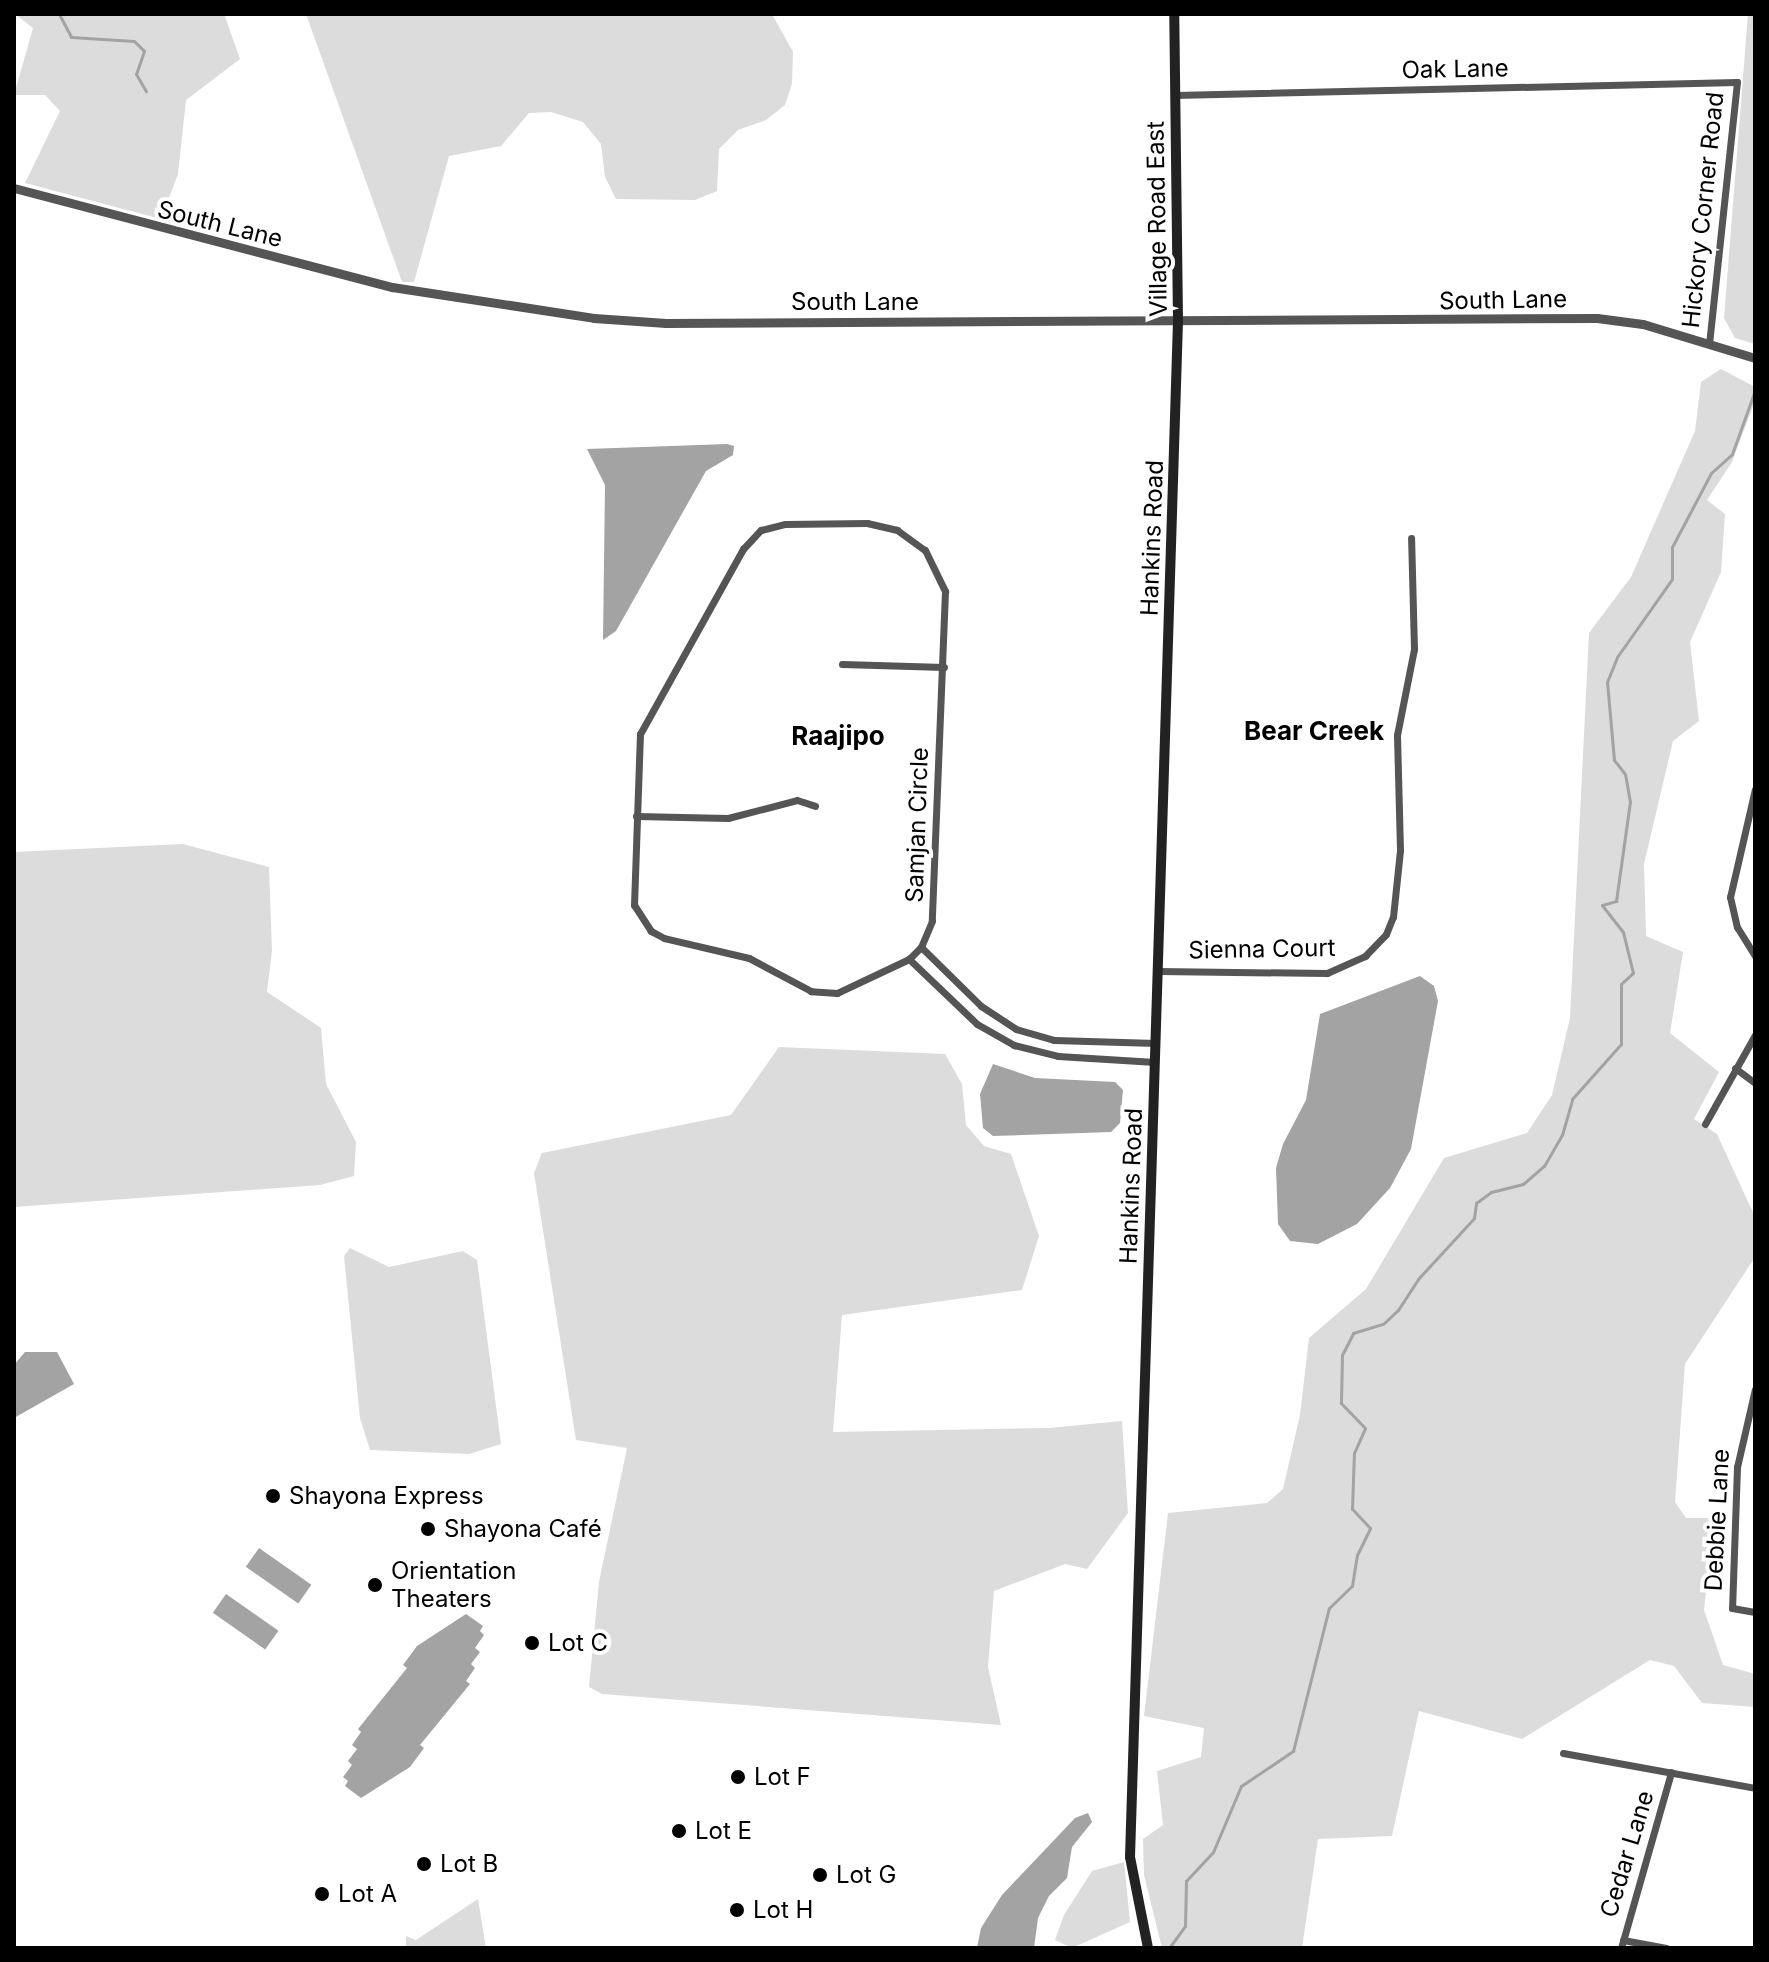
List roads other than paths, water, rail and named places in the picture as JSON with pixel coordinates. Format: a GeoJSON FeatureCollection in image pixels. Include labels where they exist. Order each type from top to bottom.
{"type":"FeatureCollection","features":[{"type":"Feature","properties":{"kind":"main road","name":"Village Road East"},"geometry":{"type":"LineString","coordinates":[[1174,14],[1178,321],[1175,423]]}},
{"type":"Feature","properties":{"kind":"main road","name":"Hankins Road"},"geometry":{"type":"LineString","coordinates":[[1148,1948],[1130,1857],[1175,423]]}},
{"type":"Feature","properties":{"kind":"street","name":"Oak Lane"},"geometry":{"type":"LineString","coordinates":[[1175,95],[1737,82]]}},
{"type":"Feature","properties":{"kind":"street","name":"Hickory Corner Road"},"geometry":{"type":"LineString","coordinates":[[1709,344],[1717,308],[1737,82]]}},
{"type":"Feature","properties":{"kind":"street","name":"South Lane"},"geometry":{"type":"LineString","coordinates":[[14,188],[392,287],[594,318],[666,323],[1597,318],[1643,324],[1755,358]]}},
{"type":"Feature","properties":{"kind":"street","name":"Samjan Circle"},"geometry":{"type":"LineString","coordinates":[[867,523],[912,538],[933,560],[945,591],[944,667],[935,908],[921,947],[909,959],[837,993],[824,994],[749,958],[651,931],[634,905],[640,734],[743,549],[761,530],[785,524],[867,523]]}},
{"type":"Feature","properties":{"kind":"street","name":"Sienna Court"},"geometry":{"type":"LineString","coordinates":[[1158,971],[1327,973],[1365,956],[1386,934],[1393,917],[1400,850],[1397,735],[1414,649],[1411,538]]}},
{"type":"Feature","properties":{"kind":"street"},"geometry":{"type":"LineString","coordinates":[[842,664],[944,667]]}},
{"type":"Feature","properties":{"kind":"street"},"geometry":{"type":"LineString","coordinates":[[1755,789],[1730,897],[1737,927],[1755,956]]}},
{"type":"Feature","properties":{"kind":"street"},"geometry":{"type":"LineString","coordinates":[[636,816],[728,818],[797,800],[815,806]]}},
{"type":"Feature","properties":{"kind":"street"},"geometry":{"type":"LineString","coordinates":[[921,947],[996,1018],[1035,1035],[1087,1042],[1156,1043]]}},
{"type":"Feature","properties":{"kind":"street"},"geometry":{"type":"LineString","coordinates":[[909,959],[995,1037],[1033,1052],[1155,1062]]}},
{"type":"Feature","properties":{"kind":"street"},"geometry":{"type":"LineString","coordinates":[[1705,1124],[1755,1035]]}},
{"type":"Feature","properties":{"kind":"street"},"geometry":{"type":"LineString","coordinates":[[1086,1058],[1087,1042]]}},
{"type":"Feature","properties":{"kind":"street"},"geometry":{"type":"LineString","coordinates":[[1735,1068],[1755,1083]]}},
{"type":"Feature","properties":{"kind":"street","name":"Debbie Lane"},"geometry":{"type":"LineString","coordinates":[[1755,1389],[1737,1467],[1732,1608],[1755,1612]]}},
{"type":"Feature","properties":{"kind":"street"},"geometry":{"type":"LineString","coordinates":[[1563,1753],[1755,1788]]}},
{"type":"Feature","properties":{"kind":"street","name":"Cedar Lane"},"geometry":{"type":"LineString","coordinates":[[1622,1944],[1671,1772]]}},
{"type":"Feature","properties":{"kind":"street"},"geometry":{"type":"LineString","coordinates":[[1622,1944],[1666,1948]]}},
{"type":"Feature","properties":{"kind":"waterway"},"geometry":{"type":"LineString","coordinates":[[59,14],[71,37],[134,41],[144,51],[136,74],[146,91]]}},
{"type":"Feature","properties":{"kind":"waterway"},"geometry":{"type":"LineString","coordinates":[[1169,1948],[1185,1926],[1186,1881],[1213,1852],[1241,1786],[1293,1751],[1329,1608],[1352,1586],[1357,1555],[1370,1528],[1352,1509],[1354,1453],[1365,1428],[1341,1403],[1342,1355],[1353,1333],[1383,1324],[1398,1310],[1418,1279],[1474,1218],[1476,1203],[1491,1192],[1523,1184],[1544,1166],[1562,1135],[1572,1099],[1621,1044],[1621,984],[1633,973],[1623,932],[1602,905],[1616,901],[1630,802],[1625,774],[1614,760],[1607,682],[1617,657],[1672,579],[1672,547],[1711,473],[1732,454],[1755,390]]}},
{"type":"Feature","properties":{"kind":"place","name":"Shayona Express"},"geometry":{"type":"Point","coordinates":[273,1496]}},
{"type":"Feature","properties":{"kind":"place","name":"Shayona Café"},"geometry":{"type":"Point","coordinates":[428,1529]}},
{"type":"Feature","properties":{"kind":"place","name":"Orientation Theaters"},"geometry":{"type":"Point","coordinates":[375,1585]}},
{"type":"Feature","properties":{"kind":"place","name":"Lot C"},"geometry":{"type":"Point","coordinates":[532,1643]}},
{"type":"Feature","properties":{"kind":"place","name":"Lot F"},"geometry":{"type":"Point","coordinates":[738,1777]}},
{"type":"Feature","properties":{"kind":"place","name":"Lot E"},"geometry":{"type":"Point","coordinates":[679,1831]}},
{"type":"Feature","properties":{"kind":"place","name":"Lot B"},"geometry":{"type":"Point","coordinates":[424,1864]}},
{"type":"Feature","properties":{"kind":"place","name":"Lot G"},"geometry":{"type":"Point","coordinates":[820,1875]}},
{"type":"Feature","properties":{"kind":"place","name":"Lot A"},"geometry":{"type":"Point","coordinates":[322,1894]}},
{"type":"Feature","properties":{"kind":"place","name":"Lot H"},"geometry":{"type":"Point","coordinates":[737,1910]}},
{"type":"Feature","properties":{"kind":"district","name":"Bear Creek"},"geometry":{"type":"Point","coordinates":[1314,731]}},
{"type":"Feature","properties":{"kind":"district","name":"Raajipo"},"geometry":{"type":"Point","coordinates":[838,736]}}]}
